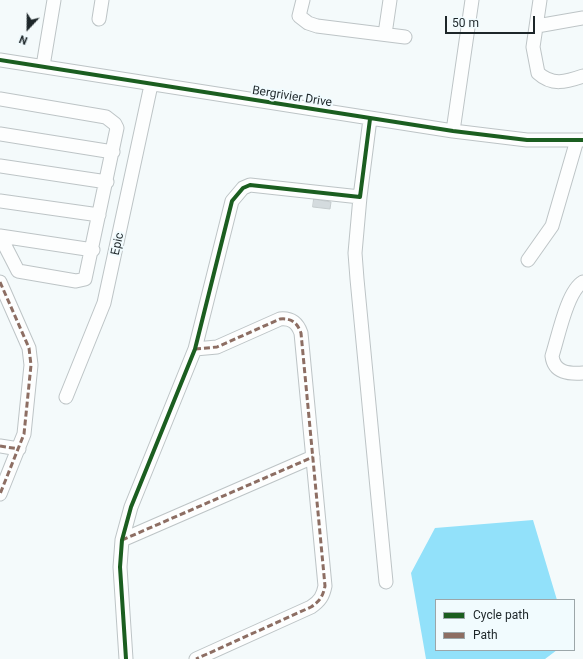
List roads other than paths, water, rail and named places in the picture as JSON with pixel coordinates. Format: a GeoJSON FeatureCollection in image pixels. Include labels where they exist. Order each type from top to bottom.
{"type":"FeatureCollection","features":[{"type":"Feature","properties":{"kind":"street"},"geometry":{"type":"LineString","coordinates":[[43,66],[54,0]]}},
{"type":"Feature","properties":{"kind":"street"},"geometry":{"type":"LineString","coordinates":[[99,19],[102,0]]}},
{"type":"Feature","properties":{"kind":"street"},"geometry":{"type":"LineString","coordinates":[[303,0],[299,16],[308,23],[317,26],[405,37]]}},
{"type":"Feature","properties":{"kind":"street"},"geometry":{"type":"LineString","coordinates":[[385,34],[390,0]]}},
{"type":"Feature","properties":{"kind":"street"},"geometry":{"type":"LineString","coordinates":[[453,131],[472,0]]}},
{"type":"Feature","properties":{"kind":"street"},"geometry":{"type":"LineString","coordinates":[[540,0],[533,47],[538,73],[552,82],[561,82],[583,76]]}},
{"type":"Feature","properties":{"kind":"street"},"geometry":{"type":"LineString","coordinates":[[537,26],[583,18]]}},
{"type":"Feature","properties":{"kind":"street","name":"Bergrivier Drive"},"geometry":{"type":"LineString","coordinates":[[0,60],[151,85],[453,131],[527,140],[580,140]]}},
{"type":"Feature","properties":{"kind":"street","name":"Epic"},"geometry":{"type":"LineString","coordinates":[[66,397],[104,303],[151,85]]}},
{"type":"Feature","properties":{"kind":"street"},"geometry":{"type":"LineString","coordinates":[[0,99],[106,117],[115,124],[117,128],[87,276],[81,281],[27,274],[18,271],[14,267],[0,236]]}},
{"type":"Feature","properties":{"kind":"street"},"geometry":{"type":"LineString","coordinates":[[370,119],[356,233],[356,266],[386,582]]}},
{"type":"Feature","properties":{"kind":"street"},"geometry":{"type":"LineString","coordinates":[[0,134],[113,152]]}},
{"type":"Feature","properties":{"kind":"street"},"geometry":{"type":"LineString","coordinates":[[528,260],[552,226],[580,140]]}},
{"type":"Feature","properties":{"kind":"street"},"geometry":{"type":"LineString","coordinates":[[0,166],[107,182]]}},
{"type":"Feature","properties":{"kind":"street"},"geometry":{"type":"LineString","coordinates":[[126,659],[120,567],[122,540],[131,508],[195,348],[232,201],[243,188],[250,185],[360,197]]}},
{"type":"Feature","properties":{"kind":"street"},"geometry":{"type":"LineString","coordinates":[[0,201],[99,215]]}},
{"type":"Feature","properties":{"kind":"street"},"geometry":{"type":"LineString","coordinates":[[0,236],[92,250]]}},
{"type":"Feature","properties":{"kind":"street"},"geometry":{"type":"LineString","coordinates":[[0,282],[29,348],[31,365],[26,423],[19,449],[0,494]]}},
{"type":"Feature","properties":{"kind":"street"},"geometry":{"type":"LineString","coordinates":[[583,282],[575,288],[570,297],[552,356],[553,363],[563,372],[570,374],[583,373]]}},
{"type":"Feature","properties":{"kind":"street"},"geometry":{"type":"LineString","coordinates":[[195,348],[217,347],[280,319],[290,319],[295,322],[301,333],[325,586],[324,594],[318,602],[311,607],[196,659]]}},
{"type":"Feature","properties":{"kind":"street"},"geometry":{"type":"LineString","coordinates":[[0,446],[19,449]]}},
{"type":"Feature","properties":{"kind":"street"},"geometry":{"type":"LineString","coordinates":[[122,540],[313,457]]}},
{"type":"Feature","properties":{"kind":"water"},"geometry":{"type":"Polygon","coordinates":[[[533,520],[557,599],[435,599],[435,651],[556,651],[545,659],[426,659],[411,573],[435,528],[533,520]]]}}]}
